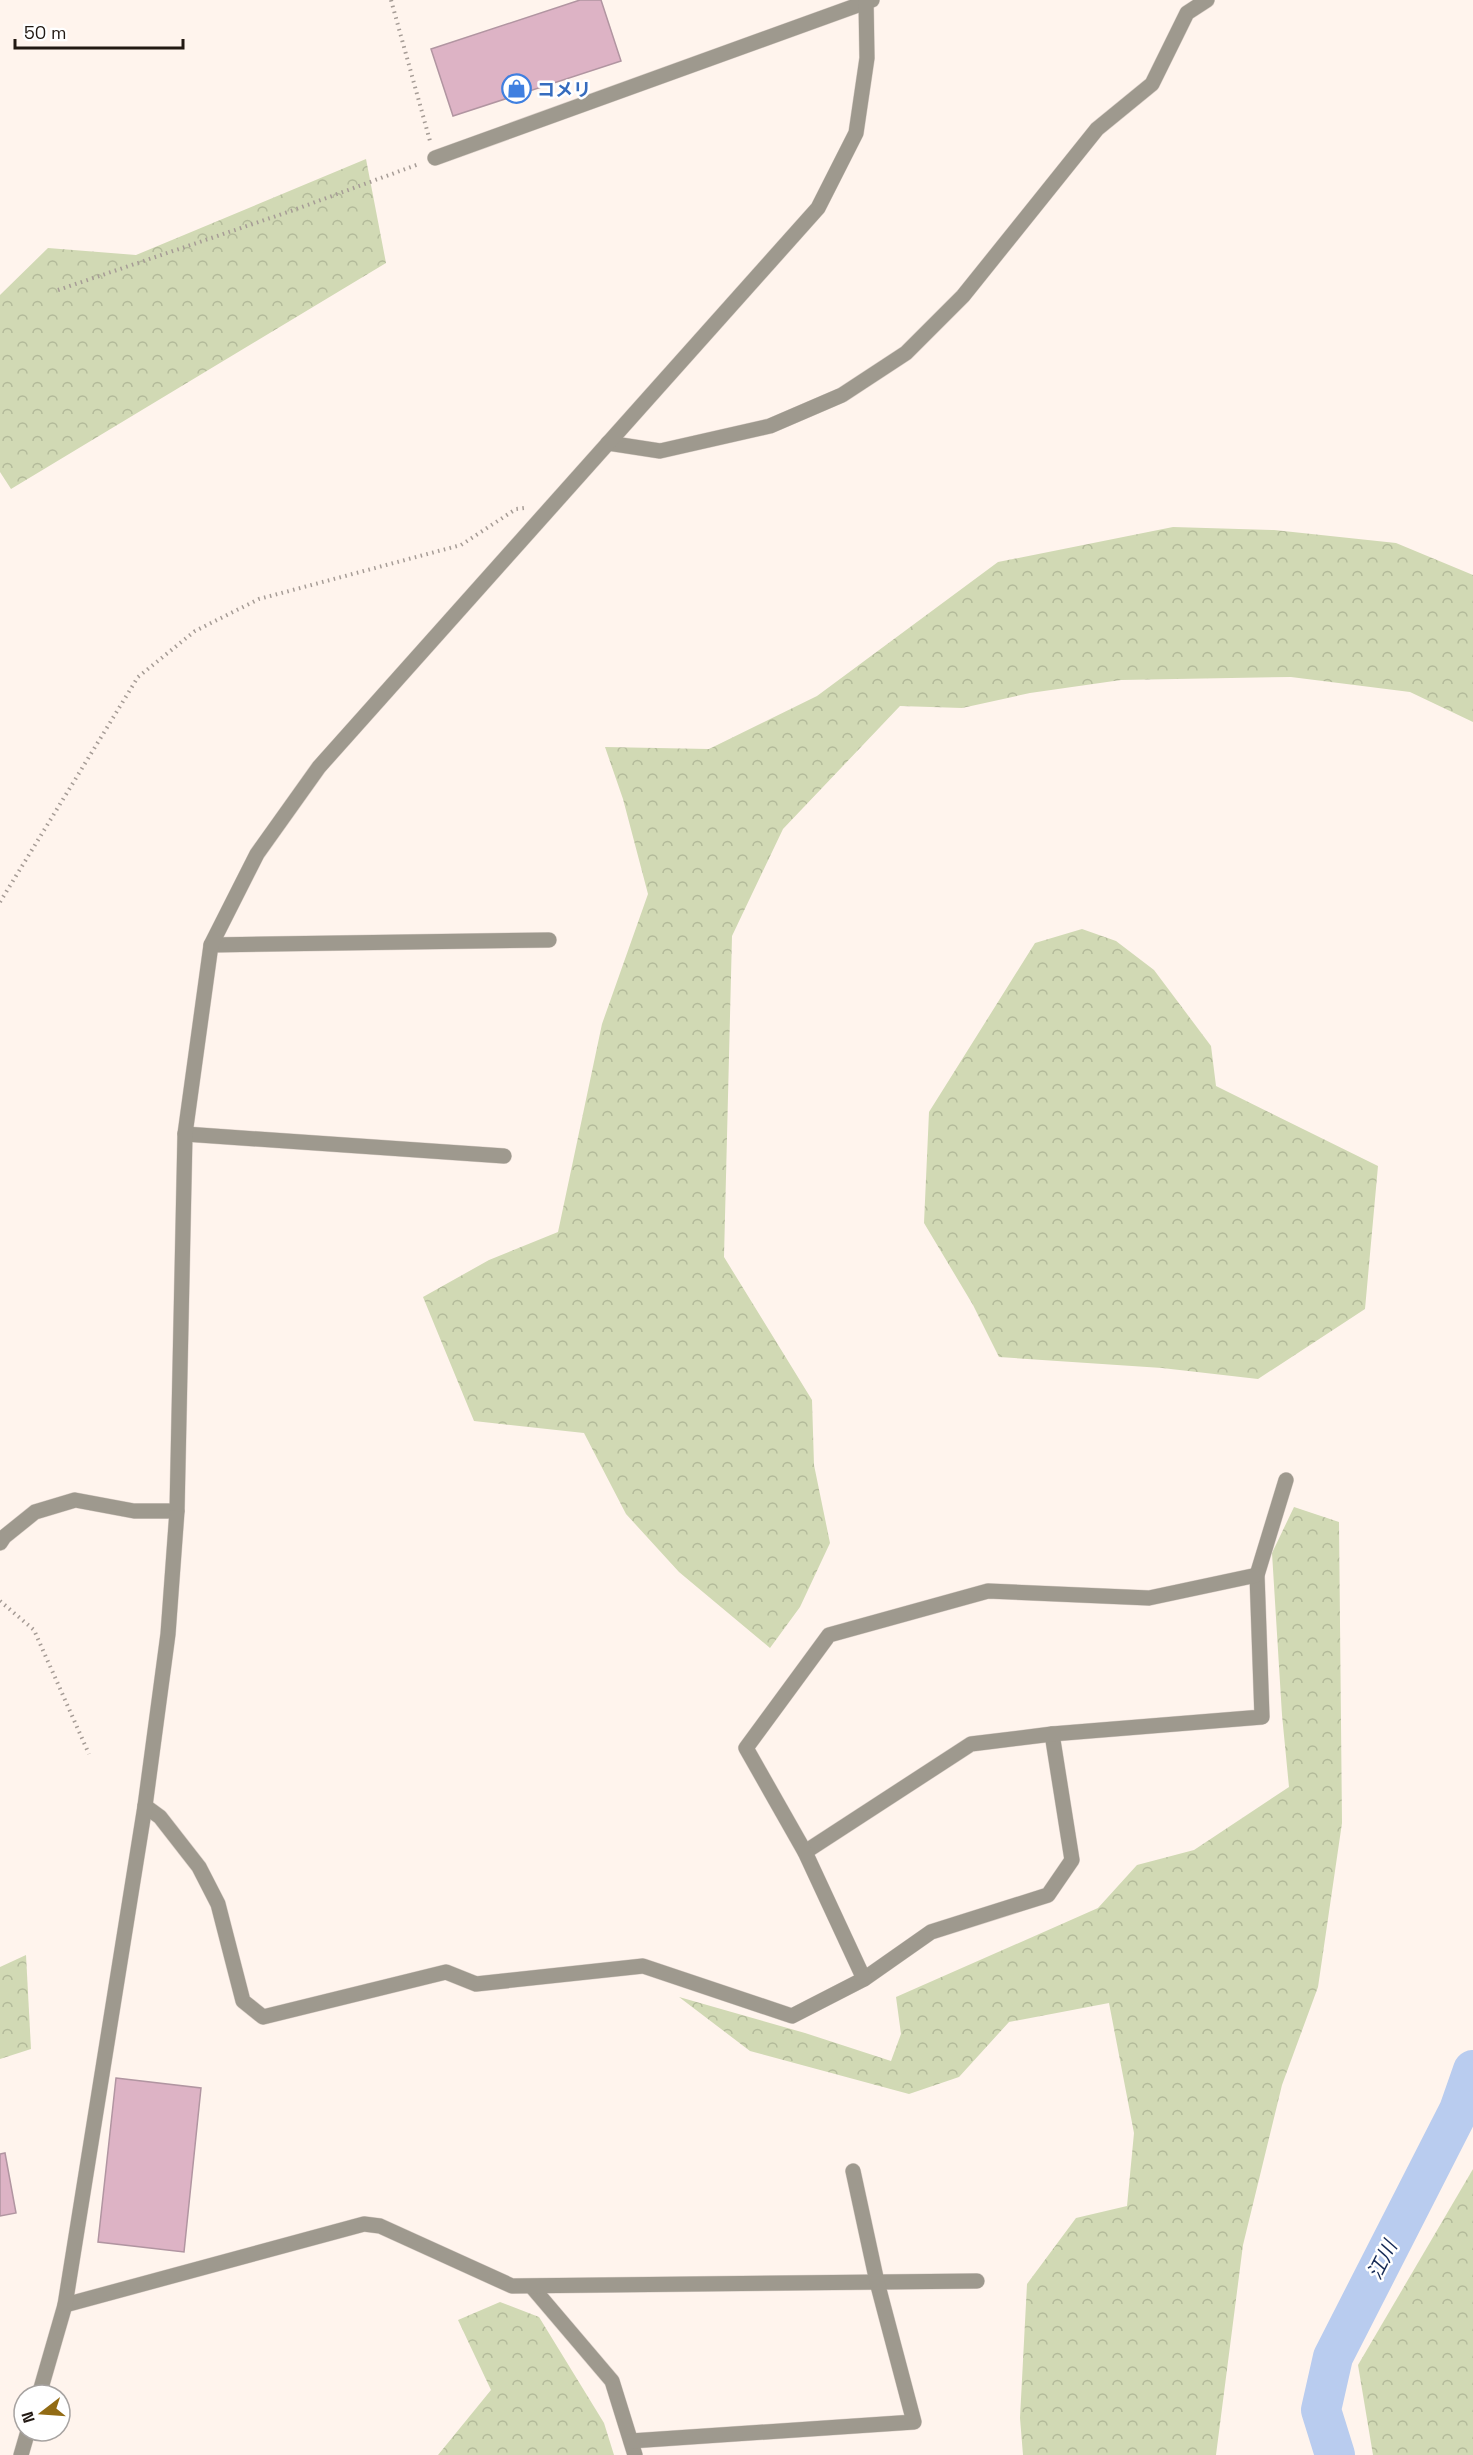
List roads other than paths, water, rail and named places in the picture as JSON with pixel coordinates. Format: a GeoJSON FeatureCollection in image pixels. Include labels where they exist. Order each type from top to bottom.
{"type":"FeatureCollection","features":[{"type":"Feature","properties":{"kind":"street"},"geometry":{"type":"LineString","coordinates":[[42,2383],[65,2305],[145,1806],[168,1634],[177,1511],[185,1134],[211,945],[256,854],[319,767],[818,208],[856,133],[867,58],[868,0],[435,158]]}},
{"type":"Feature","properties":{"kind":"street"},"geometry":{"type":"LineString","coordinates":[[608,443],[660,451],[770,426],[842,395],[906,353],[963,296],[1097,129],[1152,84],[1187,13],[1207,0]]}},
{"type":"Feature","properties":{"kind":"street"},"geometry":{"type":"LineString","coordinates":[[211,945],[549,940]]}},
{"type":"Feature","properties":{"kind":"street"},"geometry":{"type":"LineString","coordinates":[[185,1134],[504,1156]]}},
{"type":"Feature","properties":{"kind":"street"},"geometry":{"type":"LineString","coordinates":[[805,1852],[971,1744],[1052,1734],[1262,1716],[1257,1575],[1286,1480]]}},
{"type":"Feature","properties":{"kind":"street"},"geometry":{"type":"LineString","coordinates":[[0,1543],[4,1537],[35,1512],[75,1500],[134,1511],[177,1511]]}},
{"type":"Feature","properties":{"kind":"street"},"geometry":{"type":"LineString","coordinates":[[864,1979],[805,1852],[746,1748],[829,1635],[988,1591],[1149,1598],[1257,1575]]}},
{"type":"Feature","properties":{"kind":"street"},"geometry":{"type":"LineString","coordinates":[[145,1806],[160,1817],[199,1867],[219,1904],[243,2001],[263,2017],[446,1972],[476,1984],[643,1966],[792,2016],[864,1979],[931,1932],[1048,1895],[1072,1860],[1052,1734]]}},
{"type":"Feature","properties":{"kind":"street"},"geometry":{"type":"LineString","coordinates":[[532,2287],[612,2381],[633,2448],[914,2422],[877,2282],[853,2171]]}},
{"type":"Feature","properties":{"kind":"street"},"geometry":{"type":"LineString","coordinates":[[65,2305],[364,2224],[381,2226],[512,2286],[978,2281]]}},
{"type":"Feature","properties":{"kind":"waterway","name":"江川"},"geometry":{"type":"LineString","coordinates":[[1335,2455],[1321,2410],[1333,2357],[1459,2110],[1473,2070]]}},
{"type":"Feature","properties":{"kind":"place","name":"コメリ"},"geometry":{"type":"Point","coordinates":[516,89]}}]}
